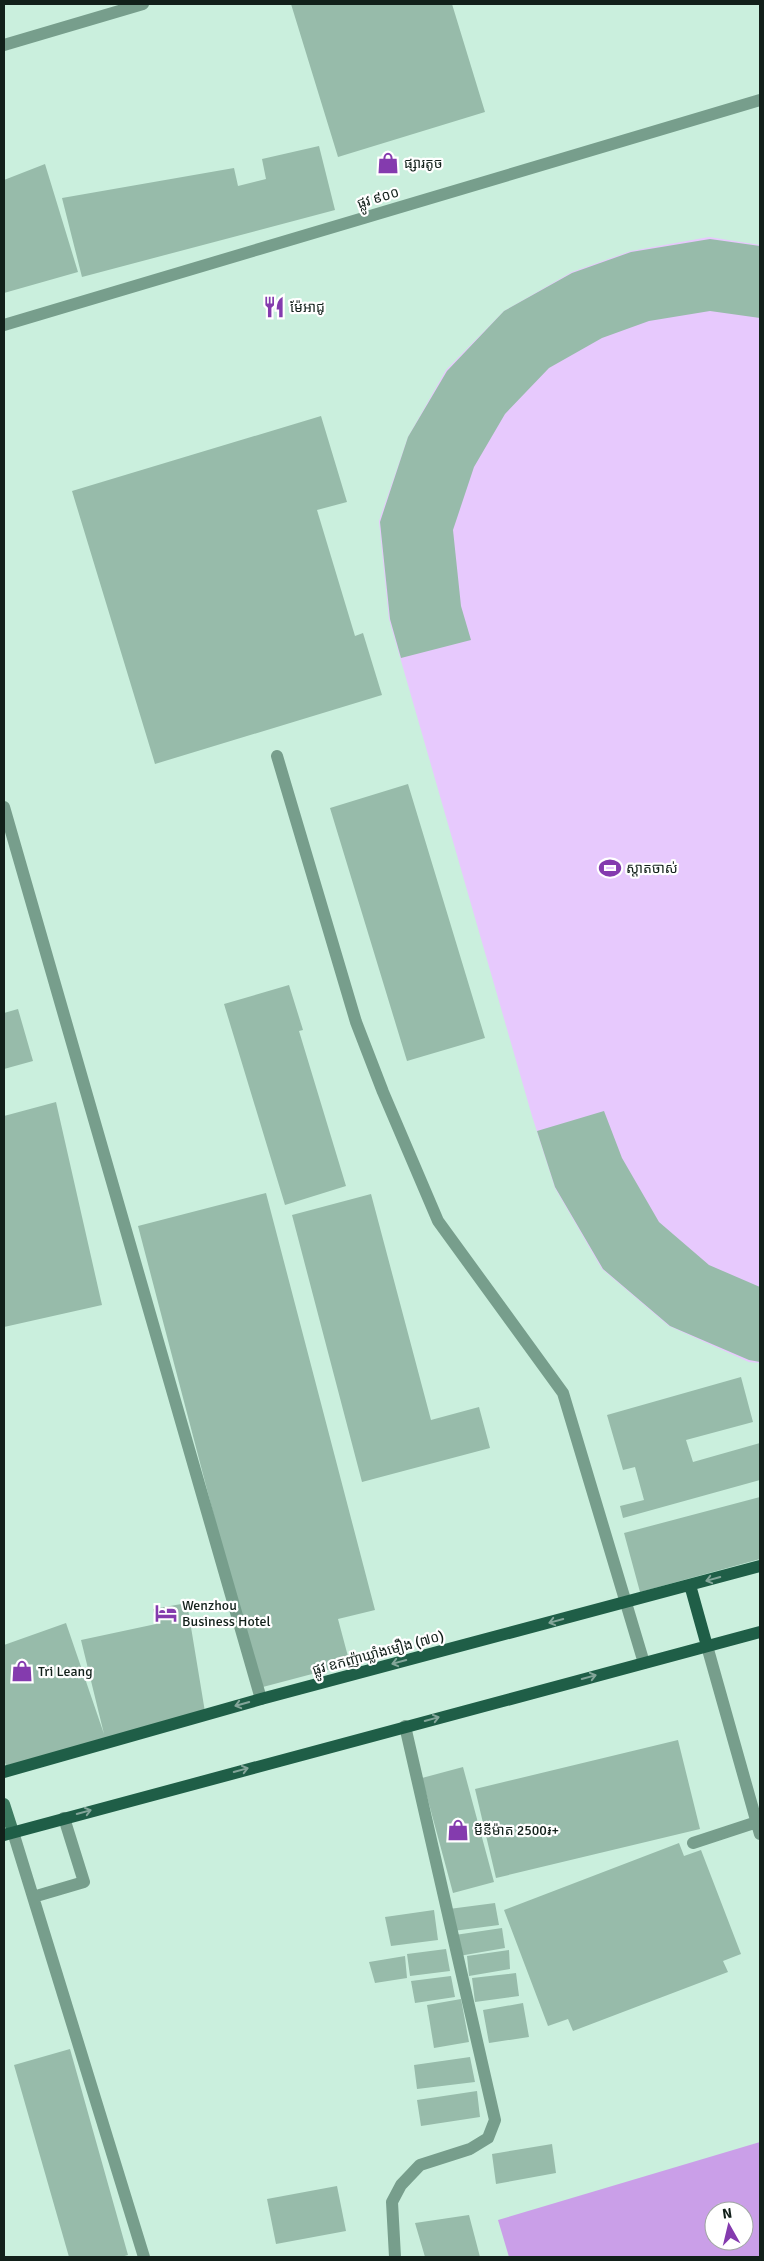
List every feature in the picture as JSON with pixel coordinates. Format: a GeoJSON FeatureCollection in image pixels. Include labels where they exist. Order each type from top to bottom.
{"type":"FeatureCollection","features":[{"type":"Feature","properties":{"kind":"main road","name":"ផ្លូវ ឧកញ៉ាឃ្លាំងមឿង (៧០)"},"geometry":{"type":"LineString","coordinates":[[4,1772],[262,1699],[760,1566]]}},
{"type":"Feature","properties":{"kind":"main road"},"geometry":{"type":"LineString","coordinates":[[690,1585],[707,1646]]}},
{"type":"Feature","properties":{"kind":"main road"},"geometry":{"type":"LineString","coordinates":[[8,1834],[760,1632]]}},
{"type":"Feature","properties":{"kind":"street"},"geometry":{"type":"LineString","coordinates":[[4,45],[143,4]]}},
{"type":"Feature","properties":{"kind":"street","name":"ផ្លូវ ៩០០"},"geometry":{"type":"LineString","coordinates":[[4,325],[760,100]]}},
{"type":"Feature","properties":{"kind":"street"},"geometry":{"type":"LineString","coordinates":[[277,756],[356,1022],[383,1092],[438,1221],[563,1393],[644,1663]]}},
{"type":"Feature","properties":{"kind":"street"},"geometry":{"type":"LineString","coordinates":[[4,807],[262,1699]]}},
{"type":"Feature","properties":{"kind":"street"},"geometry":{"type":"LineString","coordinates":[[693,1843],[759,1825],[707,1646]]}},
{"type":"Feature","properties":{"kind":"street"},"geometry":{"type":"LineString","coordinates":[[395,2257],[392,2202],[400,2185],[420,2164],[470,2149],[488,2138],[495,2120],[406,1726]]}},
{"type":"Feature","properties":{"kind":"street"},"geometry":{"type":"LineString","coordinates":[[4,1804],[8,1834],[33,1897],[144,2257]]}},
{"type":"Feature","properties":{"kind":"street"},"geometry":{"type":"LineString","coordinates":[[33,1897],[84,1882],[64,1818]]}},
{"type":"Feature","properties":{"kind":"shaded area","name":"ស្ដាតចាស់"},"geometry":{"type":"Polygon","coordinates":[[[709,237],[760,245],[760,1363],[749,1362],[669,1326],[602,1269],[555,1188],[532,1116],[389,619],[379,521],[408,437],[446,370],[504,311],[572,272],[631,251],[709,237]]]}},
{"type":"Feature","properties":{"kind":"shaded area"},"geometry":{"type":"Polygon","coordinates":[[[760,2142],[760,2257],[509,2257],[498,2220],[760,2142]]]}},
{"type":"Feature","properties":{"kind":"building"},"geometry":{"type":"Polygon","coordinates":[[[291,4],[452,4],[485,112],[338,157],[291,4]]]}},
{"type":"Feature","properties":{"kind":"building"},"geometry":{"type":"Polygon","coordinates":[[[319,146],[335,210],[82,277],[62,198],[234,168],[238,186],[266,179],[262,159],[319,146]]]}},
{"type":"Feature","properties":{"kind":"building"},"geometry":{"type":"Polygon","coordinates":[[[45,164],[78,272],[4,293],[4,180],[45,164]]]}},
{"type":"Feature","properties":{"kind":"building"},"geometry":{"type":"Polygon","coordinates":[[[710,239],[760,246],[760,318],[710,311],[649,321],[602,338],[549,368],[505,414],[474,467],[453,530],[461,606],[471,640],[401,658],[390,619],[380,522],[408,437],[447,371],[504,311],[572,273],[631,252],[710,239]]]}},
{"type":"Feature","properties":{"kind":"building"},"geometry":{"type":"Polygon","coordinates":[[[321,416],[347,502],[317,510],[355,636],[363,633],[382,695],[155,764],[72,491],[321,416]]]}},
{"type":"Feature","properties":{"kind":"building"},"geometry":{"type":"Polygon","coordinates":[[[408,784],[485,1038],[407,1061],[330,808],[408,784]]]}},
{"type":"Feature","properties":{"kind":"building"},"geometry":{"type":"Polygon","coordinates":[[[289,985],[303,1030],[299,1031],[346,1186],[285,1205],[224,1004],[289,985]]]}},
{"type":"Feature","properties":{"kind":"building"},"geometry":{"type":"Polygon","coordinates":[[[18,1009],[33,1061],[4,1069],[4,1013],[18,1009]]]}},
{"type":"Feature","properties":{"kind":"building"},"geometry":{"type":"Polygon","coordinates":[[[56,1102],[102,1305],[4,1327],[4,1116],[56,1102]]]}},
{"type":"Feature","properties":{"kind":"building"},"geometry":{"type":"Polygon","coordinates":[[[604,1111],[622,1158],[659,1222],[709,1265],[760,1287],[760,1362],[749,1360],[670,1326],[603,1269],[555,1187],[537,1131],[604,1111]]]}},
{"type":"Feature","properties":{"kind":"building"},"geometry":{"type":"Polygon","coordinates":[[[266,1193],[375,1610],[338,1619],[350,1664],[259,1688],[138,1226],[266,1193]]]}},
{"type":"Feature","properties":{"kind":"building"},"geometry":{"type":"Polygon","coordinates":[[[371,1194],[431,1420],[479,1407],[490,1448],[362,1482],[292,1215],[371,1194]]]}},
{"type":"Feature","properties":{"kind":"building"},"geometry":{"type":"Polygon","coordinates":[[[741,1377],[753,1422],[686,1440],[693,1462],[760,1443],[760,1480],[623,1518],[620,1506],[644,1500],[635,1467],[623,1470],[607,1415],[741,1377]]]}},
{"type":"Feature","properties":{"kind":"building"},"geometry":{"type":"Polygon","coordinates":[[[760,1497],[760,1559],[640,1592],[624,1533],[760,1497]]]}},
{"type":"Feature","properties":{"kind":"building"},"geometry":{"type":"Polygon","coordinates":[[[187,1603],[205,1712],[7,1770],[4,1759],[4,1645],[66,1623],[104,1734],[81,1640],[156,1624],[153,1609],[187,1603]]]}},
{"type":"Feature","properties":{"kind":"building"},"geometry":{"type":"Polygon","coordinates":[[[678,1740],[700,1829],[496,1878],[475,1789],[678,1740]]]}},
{"type":"Feature","properties":{"kind":"building","name":"មីនីម៉ាត 2500៛+"},"geometry":{"type":"Polygon","coordinates":[[[463,1767],[494,1882],[453,1893],[422,1778],[463,1767]]]}},
{"type":"Feature","properties":{"kind":"building"},"geometry":{"type":"Polygon","coordinates":[[[679,1843],[684,1856],[701,1850],[741,1954],[723,1961],[728,1972],[573,2031],[568,2019],[548,2026],[504,1910],[679,1843]]]}},
{"type":"Feature","properties":{"kind":"building"},"geometry":{"type":"Polygon","coordinates":[[[495,1903],[499,1925],[453,1931],[449,1909],[495,1903]]]}},
{"type":"Feature","properties":{"kind":"building"},"geometry":{"type":"Polygon","coordinates":[[[434,1910],[438,1940],[391,1946],[385,1917],[434,1910]]]}},
{"type":"Feature","properties":{"kind":"building"},"geometry":{"type":"Polygon","coordinates":[[[502,1928],[505,1948],[459,1956],[455,1935],[502,1928]]]}},
{"type":"Feature","properties":{"kind":"building"},"geometry":{"type":"Polygon","coordinates":[[[446,1949],[450,1971],[410,1976],[407,1954],[446,1949]]]}},
{"type":"Feature","properties":{"kind":"building"},"geometry":{"type":"Polygon","coordinates":[[[509,1950],[510,1969],[469,1976],[467,1956],[509,1950]]]}},
{"type":"Feature","properties":{"kind":"building"},"geometry":{"type":"Polygon","coordinates":[[[405,1956],[407,1978],[375,1983],[369,1962],[405,1956]]]}},
{"type":"Feature","properties":{"kind":"building"},"geometry":{"type":"Polygon","coordinates":[[[516,1973],[519,1996],[475,2002],[472,1978],[516,1973]]]}},
{"type":"Feature","properties":{"kind":"building"},"geometry":{"type":"Polygon","coordinates":[[[451,1976],[455,1997],[415,2003],[411,1981],[451,1976]]]}},
{"type":"Feature","properties":{"kind":"building"},"geometry":{"type":"Polygon","coordinates":[[[461,1999],[469,2042],[434,2048],[427,2005],[461,1999]]]}},
{"type":"Feature","properties":{"kind":"building"},"geometry":{"type":"Polygon","coordinates":[[[523,2003],[529,2037],[489,2043],[483,2010],[523,2003]]]}},
{"type":"Feature","properties":{"kind":"building"},"geometry":{"type":"Polygon","coordinates":[[[70,2049],[128,2255],[121,2257],[69,2257],[14,2065],[70,2049]]]}},
{"type":"Feature","properties":{"kind":"building"},"geometry":{"type":"Polygon","coordinates":[[[470,2057],[475,2082],[417,2089],[414,2065],[470,2057]]]}},
{"type":"Feature","properties":{"kind":"building"},"geometry":{"type":"Polygon","coordinates":[[[477,2091],[480,2117],[421,2126],[417,2100],[477,2091]]]}},
{"type":"Feature","properties":{"kind":"building"},"geometry":{"type":"Polygon","coordinates":[[[552,2144],[556,2173],[496,2184],[492,2154],[552,2144]]]}},
{"type":"Feature","properties":{"kind":"building"},"geometry":{"type":"Polygon","coordinates":[[[337,2186],[346,2231],[276,2244],[267,2199],[337,2186]]]}},
{"type":"Feature","properties":{"kind":"building"},"geometry":{"type":"Polygon","coordinates":[[[469,2215],[480,2257],[425,2257],[415,2223],[469,2215]]]}},
{"type":"Feature","properties":{"kind":"place","name":"ផ្សារតូច"},"geometry":{"type":"Point","coordinates":[388,163]}},
{"type":"Feature","properties":{"kind":"place","name":"ម៉ែអាជូ"},"geometry":{"type":"Point","coordinates":[274,307]}},
{"type":"Feature","properties":{"kind":"place","name":"ស្ដាតចាស់"},"geometry":{"type":"Point","coordinates":[610,868]}},
{"type":"Feature","properties":{"kind":"place","name":"Wenzhou Business Hotel"},"geometry":{"type":"Point","coordinates":[166,1613]}},
{"type":"Feature","properties":{"kind":"place","name":"Tri Leang"},"geometry":{"type":"Point","coordinates":[22,1671]}},
{"type":"Feature","properties":{"kind":"place","name":"មីនីម៉ាត 2500៛+"},"geometry":{"type":"Point","coordinates":[458,1830]}}]}
